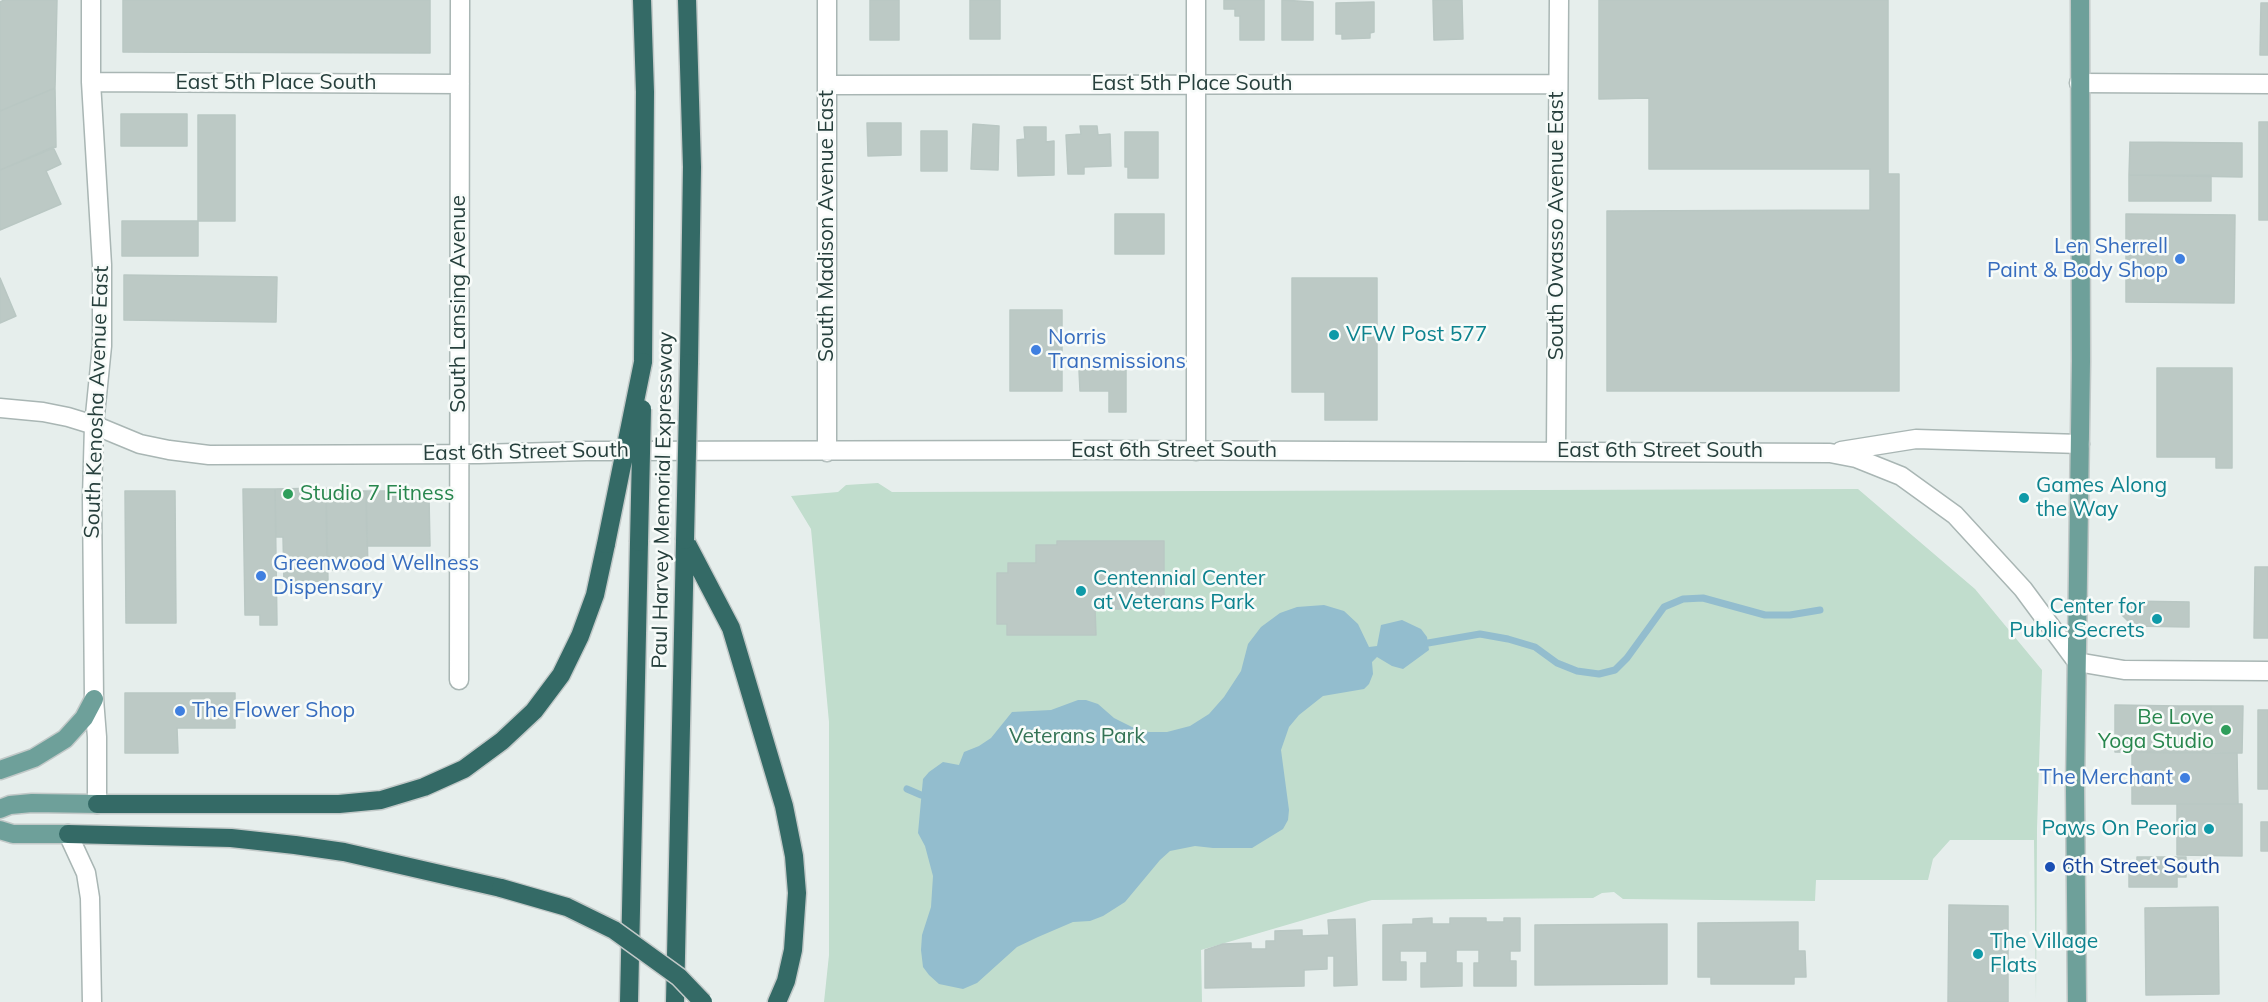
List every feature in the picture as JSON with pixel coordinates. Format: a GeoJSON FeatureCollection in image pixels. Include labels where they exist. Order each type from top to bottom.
{"type":"FeatureCollection","features":[{"type":"Feature","properties":{"kind":"highway","name":"Paul Harvey Memorial Expressway"},"geometry":{"type":"LineString","coordinates":[[629,1002],[643,362],[645,92],[642,0]]}},
{"type":"Feature","properties":{"kind":"highway","name":"Paul Harvey Memorial Expressway"},"geometry":{"type":"LineString","coordinates":[[675,1002],[692,167],[687,0]]}},
{"type":"Feature","properties":{"kind":"highway"},"geometry":{"type":"LineString","coordinates":[[97,804],[339,804],[381,800],[424,787],[464,769],[502,741],[534,711],[561,675],[580,636],[595,595],[643,362]]}},
{"type":"Feature","properties":{"kind":"highway"},"geometry":{"type":"LineString","coordinates":[[685,540],[731,628],[784,806],[794,856],[797,893],[793,950],[786,981],[777,1002]]}},
{"type":"Feature","properties":{"kind":"highway"},"geometry":{"type":"LineString","coordinates":[[69,834],[231,838],[296,845],[344,852],[501,888],[567,907],[614,930],[679,977],[703,1002]]}},
{"type":"Feature","properties":{"kind":"main road"},"geometry":{"type":"LineString","coordinates":[[2077,1002],[2075,789],[2081,361],[2080,0]]}},
{"type":"Feature","properties":{"kind":"main road"},"geometry":{"type":"LineString","coordinates":[[0,770],[34,758],[65,739],[84,718],[93,699]]}},
{"type":"Feature","properties":{"kind":"main road"},"geometry":{"type":"LineString","coordinates":[[0,809],[10,805],[32,803],[97,804]]}},
{"type":"Feature","properties":{"kind":"main road"},"geometry":{"type":"LineString","coordinates":[[0,830],[13,834],[69,834]]}},
{"type":"Feature","properties":{"kind":"street","name":"South Kenosha Avenue East"},"geometry":{"type":"LineString","coordinates":[[91,0],[91,82],[102,265],[102,346],[94,425],[92,498],[93,699],[97,737],[97,804]]}},
{"type":"Feature","properties":{"kind":"street","name":"South Lansing Avenue"},"geometry":{"type":"LineString","coordinates":[[459,681],[460,0]]}},
{"type":"Feature","properties":{"kind":"street","name":"South Madison Avenue East"},"geometry":{"type":"LineString","coordinates":[[827,0],[827,452]]}},
{"type":"Feature","properties":{"kind":"street"},"geometry":{"type":"LineString","coordinates":[[1196,0],[1196,451]]}},
{"type":"Feature","properties":{"kind":"street","name":"South Owasso Avenue East"},"geometry":{"type":"LineString","coordinates":[[1556,451],[1558,0]]}},
{"type":"Feature","properties":{"kind":"street","name":"East 5th Place South"},"geometry":{"type":"LineString","coordinates":[[91,82],[460,84]]}},
{"type":"Feature","properties":{"kind":"street"},"geometry":{"type":"LineString","coordinates":[[2079,83],[2268,84]]}},
{"type":"Feature","properties":{"kind":"street","name":"East 5th Place South"},"geometry":{"type":"LineString","coordinates":[[827,85],[1558,84]]}},
{"type":"Feature","properties":{"kind":"street","name":"East 6th Street South"},"geometry":{"type":"LineString","coordinates":[[0,408],[43,412],[94,425],[140,444],[209,454],[460,454],[586,451],[1830,453],[1856,458],[1901,476],[1955,515],[2023,589],[2077,662]]}},
{"type":"Feature","properties":{"kind":"street"},"geometry":{"type":"LineString","coordinates":[[1830,453],[1916,439],[2080,444]]}},
{"type":"Feature","properties":{"kind":"street"},"geometry":{"type":"LineString","coordinates":[[2077,662],[2124,670],[2268,671]]}},
{"type":"Feature","properties":{"kind":"street"},"geometry":{"type":"LineString","coordinates":[[69,834],[86,873],[90,898],[92,1002]]}},
{"type":"Feature","properties":{"kind":"green space","name":"Veterans Park"},"geometry":{"type":"Polygon","coordinates":[[[878,483],[892,492],[1858,489],[1975,589],[2042,670],[2037,829],[2036,1002],[2034,840],[1950,840],[1933,859],[1928,880],[1816,880],[1815,901],[1623,899],[1614,892],[1602,893],[1593,898],[1372,900],[1201,950],[1202,1002],[824,1002],[829,955],[829,722],[811,529],[791,496],[838,492],[846,485],[878,483]]]}},
{"type":"Feature","properties":{"kind":"water"},"geometry":{"type":"Polygon","coordinates":[[[1324,605],[1344,611],[1358,624],[1369,647],[1377,646],[1381,625],[1402,620],[1421,629],[1427,637],[1429,650],[1403,669],[1392,666],[1377,657],[1372,662],[1373,674],[1369,684],[1364,689],[1323,696],[1299,715],[1289,727],[1281,750],[1289,810],[1288,820],[1283,829],[1252,848],[1195,846],[1170,851],[1125,902],[1103,916],[1090,921],[1073,922],[1017,947],[977,983],[963,989],[939,984],[929,975],[923,967],[921,950],[922,935],[931,907],[933,876],[925,846],[918,833],[923,779],[929,772],[943,762],[959,765],[964,752],[991,738],[1012,712],[1051,710],[1078,700],[1098,704],[1114,718],[1149,732],[1167,732],[1190,726],[1209,714],[1224,697],[1241,671],[1248,644],[1261,627],[1280,613],[1297,607],[1324,605]]]}},
{"type":"Feature","properties":{"kind":"building"},"geometry":{"type":"Polygon","coordinates":[[[4,0],[57,0],[55,88],[0,111],[0,2],[4,0]]]}},
{"type":"Feature","properties":{"kind":"building"},"geometry":{"type":"Polygon","coordinates":[[[123,0],[430,0],[430,53],[123,52],[123,0]]]}},
{"type":"Feature","properties":{"kind":"building"},"geometry":{"type":"Polygon","coordinates":[[[870,0],[899,0],[899,40],[870,40],[870,0]]]}},
{"type":"Feature","properties":{"kind":"building"},"geometry":{"type":"Polygon","coordinates":[[[970,0],[1000,0],[1000,39],[970,39],[970,0]]]}},
{"type":"Feature","properties":{"kind":"building"},"geometry":{"type":"Polygon","coordinates":[[[1224,0],[1264,0],[1264,40],[1240,40],[1240,16],[1235,16],[1235,9],[1224,9],[1224,0]]]}},
{"type":"Feature","properties":{"kind":"building"},"geometry":{"type":"Polygon","coordinates":[[[1282,0],[1313,2],[1313,40],[1282,40],[1282,0]]]}},
{"type":"Feature","properties":{"kind":"building"},"geometry":{"type":"Polygon","coordinates":[[[1433,0],[1462,0],[1463,39],[1434,40],[1433,0]]]}},
{"type":"Feature","properties":{"kind":"building"},"geometry":{"type":"Polygon","coordinates":[[[1599,0],[1888,0],[1888,174],[1899,174],[1899,391],[1607,391],[1607,211],[1870,210],[1870,169],[1649,169],[1649,98],[1599,99],[1599,0]]]}},
{"type":"Feature","properties":{"kind":"building"},"geometry":{"type":"Polygon","coordinates":[[[1374,2],[1374,32],[1370,33],[1370,38],[1342,39],[1342,34],[1336,34],[1336,3],[1374,2]]]}},
{"type":"Feature","properties":{"kind":"building"},"geometry":{"type":"Polygon","coordinates":[[[2261,3],[2268,3],[2268,55],[2260,55],[2261,3]]]}},
{"type":"Feature","properties":{"kind":"building"},"geometry":{"type":"Polygon","coordinates":[[[55,88],[56,147],[0,170],[0,111],[55,88]]]}},
{"type":"Feature","properties":{"kind":"building"},"geometry":{"type":"Polygon","coordinates":[[[121,114],[187,114],[187,146],[121,146],[121,114]]]}},
{"type":"Feature","properties":{"kind":"building"},"geometry":{"type":"Polygon","coordinates":[[[198,115],[235,115],[235,221],[198,221],[198,115]]]}},
{"type":"Feature","properties":{"kind":"building"},"geometry":{"type":"Polygon","coordinates":[[[2259,122],[2268,122],[2268,220],[2259,220],[2259,122]]]}},
{"type":"Feature","properties":{"kind":"building"},"geometry":{"type":"Polygon","coordinates":[[[867,123],[901,123],[901,155],[868,156],[867,123]]]}},
{"type":"Feature","properties":{"kind":"building"},"geometry":{"type":"Polygon","coordinates":[[[973,124],[999,126],[998,170],[971,169],[973,124]]]}},
{"type":"Feature","properties":{"kind":"building"},"geometry":{"type":"Polygon","coordinates":[[[1080,126],[1097,126],[1098,135],[1110,134],[1111,166],[1084,167],[1084,174],[1068,174],[1066,135],[1081,134],[1080,126]]]}},
{"type":"Feature","properties":{"kind":"building"},"geometry":{"type":"Polygon","coordinates":[[[1024,127],[1046,127],[1046,142],[1054,141],[1054,175],[1018,176],[1017,140],[1025,139],[1024,127]]]}},
{"type":"Feature","properties":{"kind":"building"},"geometry":{"type":"Polygon","coordinates":[[[921,131],[947,131],[947,171],[921,171],[921,131]]]}},
{"type":"Feature","properties":{"kind":"building"},"geometry":{"type":"Polygon","coordinates":[[[1125,132],[1158,132],[1158,178],[1128,178],[1128,167],[1125,167],[1125,132]]]}},
{"type":"Feature","properties":{"kind":"building"},"geometry":{"type":"Polygon","coordinates":[[[2130,142],[2242,143],[2242,177],[2129,175],[2130,142]]]}},
{"type":"Feature","properties":{"kind":"building"},"geometry":{"type":"Polygon","coordinates":[[[53,147],[61,164],[46,171],[61,204],[0,230],[0,170],[53,147]]]}},
{"type":"Feature","properties":{"kind":"building"},"geometry":{"type":"Polygon","coordinates":[[[2129,175],[2211,175],[2211,201],[2129,201],[2129,175]]]}},
{"type":"Feature","properties":{"kind":"building"},"geometry":{"type":"Polygon","coordinates":[[[1115,214],[1164,214],[1164,254],[1115,254],[1115,214]]]}},
{"type":"Feature","properties":{"kind":"building","name":"Len Sherrell Paint & Body Shop"},"geometry":{"type":"Polygon","coordinates":[[[2126,214],[2235,215],[2234,303],[2126,302],[2126,214]]]}},
{"type":"Feature","properties":{"kind":"building"},"geometry":{"type":"Polygon","coordinates":[[[122,221],[198,221],[198,256],[122,256],[122,221]]]}},
{"type":"Feature","properties":{"kind":"building"},"geometry":{"type":"Polygon","coordinates":[[[124,275],[277,277],[276,322],[124,320],[124,275]]]}},
{"type":"Feature","properties":{"kind":"building"},"geometry":{"type":"Polygon","coordinates":[[[0,278],[16,316],[0,323],[0,278]]]}},
{"type":"Feature","properties":{"kind":"building","name":"VFW Post 577"},"geometry":{"type":"Polygon","coordinates":[[[1292,278],[1377,278],[1377,420],[1325,420],[1325,392],[1292,392],[1292,278]]]}},
{"type":"Feature","properties":{"kind":"building","name":"Norris Transmissions"},"geometry":{"type":"Polygon","coordinates":[[[1010,310],[1062,310],[1062,391],[1010,391],[1010,310]]]}},
{"type":"Feature","properties":{"kind":"building"},"geometry":{"type":"Polygon","coordinates":[[[2157,368],[2232,368],[2232,468],[2216,468],[2216,457],[2157,457],[2157,368]]]}},
{"type":"Feature","properties":{"kind":"building"},"geometry":{"type":"Polygon","coordinates":[[[1126,369],[1126,412],[1109,412],[1109,391],[1080,391],[1079,370],[1126,369]]]}},
{"type":"Feature","properties":{"kind":"building"},"geometry":{"type":"Polygon","coordinates":[[[326,488],[328,581],[284,582],[283,537],[276,537],[275,489],[326,488]]]}},
{"type":"Feature","properties":{"kind":"building","name":"Greenwood Wellness Dispensary"},"geometry":{"type":"Polygon","coordinates":[[[243,489],[275,489],[277,625],[260,625],[260,615],[245,615],[243,489]]]}},
{"type":"Feature","properties":{"kind":"building"},"geometry":{"type":"Polygon","coordinates":[[[125,491],[175,491],[176,623],[126,623],[125,491]]]}},
{"type":"Feature","properties":{"kind":"building"},"geometry":{"type":"Polygon","coordinates":[[[326,491],[366,491],[368,569],[327,570],[326,491]]]}},
{"type":"Feature","properties":{"kind":"building"},"geometry":{"type":"Polygon","coordinates":[[[366,491],[421,491],[429,497],[430,546],[367,546],[366,491]]]}},
{"type":"Feature","properties":{"kind":"building","name":"Centennial Center at Veterans Park"},"geometry":{"type":"Polygon","coordinates":[[[1057,541],[1164,541],[1164,609],[1095,609],[1096,635],[1007,635],[1007,624],[997,624],[997,573],[1008,573],[1008,563],[1036,563],[1036,545],[1057,545],[1057,541]]]}},
{"type":"Feature","properties":{"kind":"building"},"geometry":{"type":"Polygon","coordinates":[[[2255,567],[2268,567],[2268,638],[2254,638],[2255,567]]]}},
{"type":"Feature","properties":{"kind":"building","name":"Center for Public Secrets"},"geometry":{"type":"Polygon","coordinates":[[[2128,601],[2189,602],[2189,627],[2133,626],[2119,612],[2128,601]]]}},
{"type":"Feature","properties":{"kind":"building","name":"The Flower Shop"},"geometry":{"type":"Polygon","coordinates":[[[125,693],[235,693],[235,728],[177,728],[178,753],[125,753],[125,693]]]}},
{"type":"Feature","properties":{"kind":"building"},"geometry":{"type":"Polygon","coordinates":[[[2115,705],[2179,706],[2178,753],[2115,752],[2115,705]]]}},
{"type":"Feature","properties":{"kind":"building"},"geometry":{"type":"Polygon","coordinates":[[[2179,706],[2211,706],[2210,753],[2178,753],[2179,706]]]}},
{"type":"Feature","properties":{"kind":"building","name":"Be Love Yoga Studio"},"geometry":{"type":"Polygon","coordinates":[[[2211,706],[2243,706],[2242,753],[2210,753],[2211,706]]]}},
{"type":"Feature","properties":{"kind":"building"},"geometry":{"type":"Polygon","coordinates":[[[2258,710],[2268,710],[2268,789],[2258,789],[2258,710]]]}},
{"type":"Feature","properties":{"kind":"building","name":"The Merchant"},"geometry":{"type":"Polygon","coordinates":[[[2132,752],[2237,753],[2238,804],[2132,804],[2132,752]]]}},
{"type":"Feature","properties":{"kind":"building","name":"Paws On Peoria"},"geometry":{"type":"Polygon","coordinates":[[[2177,804],[2242,804],[2242,856],[2177,855],[2177,804]]]}},
{"type":"Feature","properties":{"kind":"building"},"geometry":{"type":"Polygon","coordinates":[[[2261,822],[2268,822],[2268,851],[2261,851],[2261,822]]]}},
{"type":"Feature","properties":{"kind":"building"},"geometry":{"type":"Polygon","coordinates":[[[2137,857],[2186,857],[2186,877],[2177,877],[2177,887],[2129,887],[2129,865],[2137,865],[2137,857]]]}},
{"type":"Feature","properties":{"kind":"building","name":"The Village Flats"},"geometry":{"type":"Polygon","coordinates":[[[1949,905],[2008,906],[2008,1002],[1948,1002],[1949,905]]]}},
{"type":"Feature","properties":{"kind":"building"},"geometry":{"type":"Polygon","coordinates":[[[2218,907],[2219,994],[2146,995],[2145,908],[2218,907]]]}},
{"type":"Feature","properties":{"kind":"building"},"geometry":{"type":"Polygon","coordinates":[[[1432,918],[1432,924],[1450,924],[1450,918],[1486,918],[1486,922],[1504,922],[1504,918],[1520,918],[1520,951],[1510,951],[1510,961],[1516,961],[1516,986],[1474,986],[1474,963],[1479,963],[1479,950],[1456,950],[1456,963],[1462,963],[1462,986],[1421,987],[1421,963],[1427,963],[1427,951],[1400,951],[1400,962],[1406,962],[1406,980],[1383,980],[1383,925],[1413,924],[1413,919],[1432,918]]]}},
{"type":"Feature","properties":{"kind":"building"},"geometry":{"type":"Polygon","coordinates":[[[1355,919],[1357,985],[1334,986],[1334,956],[1327,956],[1327,969],[1304,970],[1304,986],[1205,988],[1205,950],[1223,944],[1251,943],[1251,949],[1266,949],[1266,941],[1275,941],[1275,931],[1302,930],[1302,936],[1329,935],[1328,920],[1355,919]]]}},
{"type":"Feature","properties":{"kind":"building"},"geometry":{"type":"Polygon","coordinates":[[[1798,922],[1798,951],[1805,951],[1806,977],[1794,977],[1794,984],[1711,984],[1711,977],[1698,977],[1698,923],[1798,922]]]}},
{"type":"Feature","properties":{"kind":"building"},"geometry":{"type":"Polygon","coordinates":[[[1667,924],[1667,984],[1535,985],[1535,925],[1667,924]]]}},
{"type":"Feature","properties":{"kind":"waterway"},"geometry":{"type":"LineString","coordinates":[[1428,643],[1480,634],[1508,639],[1535,647],[1557,663],[1577,671],[1599,674],[1615,670],[1627,658],[1664,607],[1683,599],[1703,598],[1765,615],[1790,615],[1820,610]]}},
{"type":"Feature","properties":{"kind":"waterway"},"geometry":{"type":"LineString","coordinates":[[907,789],[921,795]]}},
{"type":"Feature","properties":{"kind":"place","name":"Len Sherrell Paint & Body Shop"},"geometry":{"type":"Point","coordinates":[2180,259]}},
{"type":"Feature","properties":{"kind":"place","name":"VFW Post 577"},"geometry":{"type":"Point","coordinates":[1334,335]}},
{"type":"Feature","properties":{"kind":"place","name":"Norris Transmissions"},"geometry":{"type":"Point","coordinates":[1036,350]}},
{"type":"Feature","properties":{"kind":"place","name":"Studio 7 Fitness"},"geometry":{"type":"Point","coordinates":[288,494]}},
{"type":"Feature","properties":{"kind":"place","name":"Games Along the Way"},"geometry":{"type":"Point","coordinates":[2024,498]}},
{"type":"Feature","properties":{"kind":"place","name":"Greenwood Wellness Dispensary"},"geometry":{"type":"Point","coordinates":[261,576]}},
{"type":"Feature","properties":{"kind":"place","name":"Centennial Center at Veterans Park"},"geometry":{"type":"Point","coordinates":[1081,591]}},
{"type":"Feature","properties":{"kind":"place","name":"Center for Public Secrets"},"geometry":{"type":"Point","coordinates":[2157,619]}},
{"type":"Feature","properties":{"kind":"place","name":"The Flower Shop"},"geometry":{"type":"Point","coordinates":[180,711]}},
{"type":"Feature","properties":{"kind":"place","name":"Be Love Yoga Studio"},"geometry":{"type":"Point","coordinates":[2226,730]}},
{"type":"Feature","properties":{"kind":"place","name":"The Merchant"},"geometry":{"type":"Point","coordinates":[2185,778]}},
{"type":"Feature","properties":{"kind":"place","name":"Paws On Peoria"},"geometry":{"type":"Point","coordinates":[2209,829]}},
{"type":"Feature","properties":{"kind":"place","name":"6th Street South"},"geometry":{"type":"Point","coordinates":[2050,867]}},
{"type":"Feature","properties":{"kind":"place","name":"The Village Flats"},"geometry":{"type":"Point","coordinates":[1978,954]}}]}
